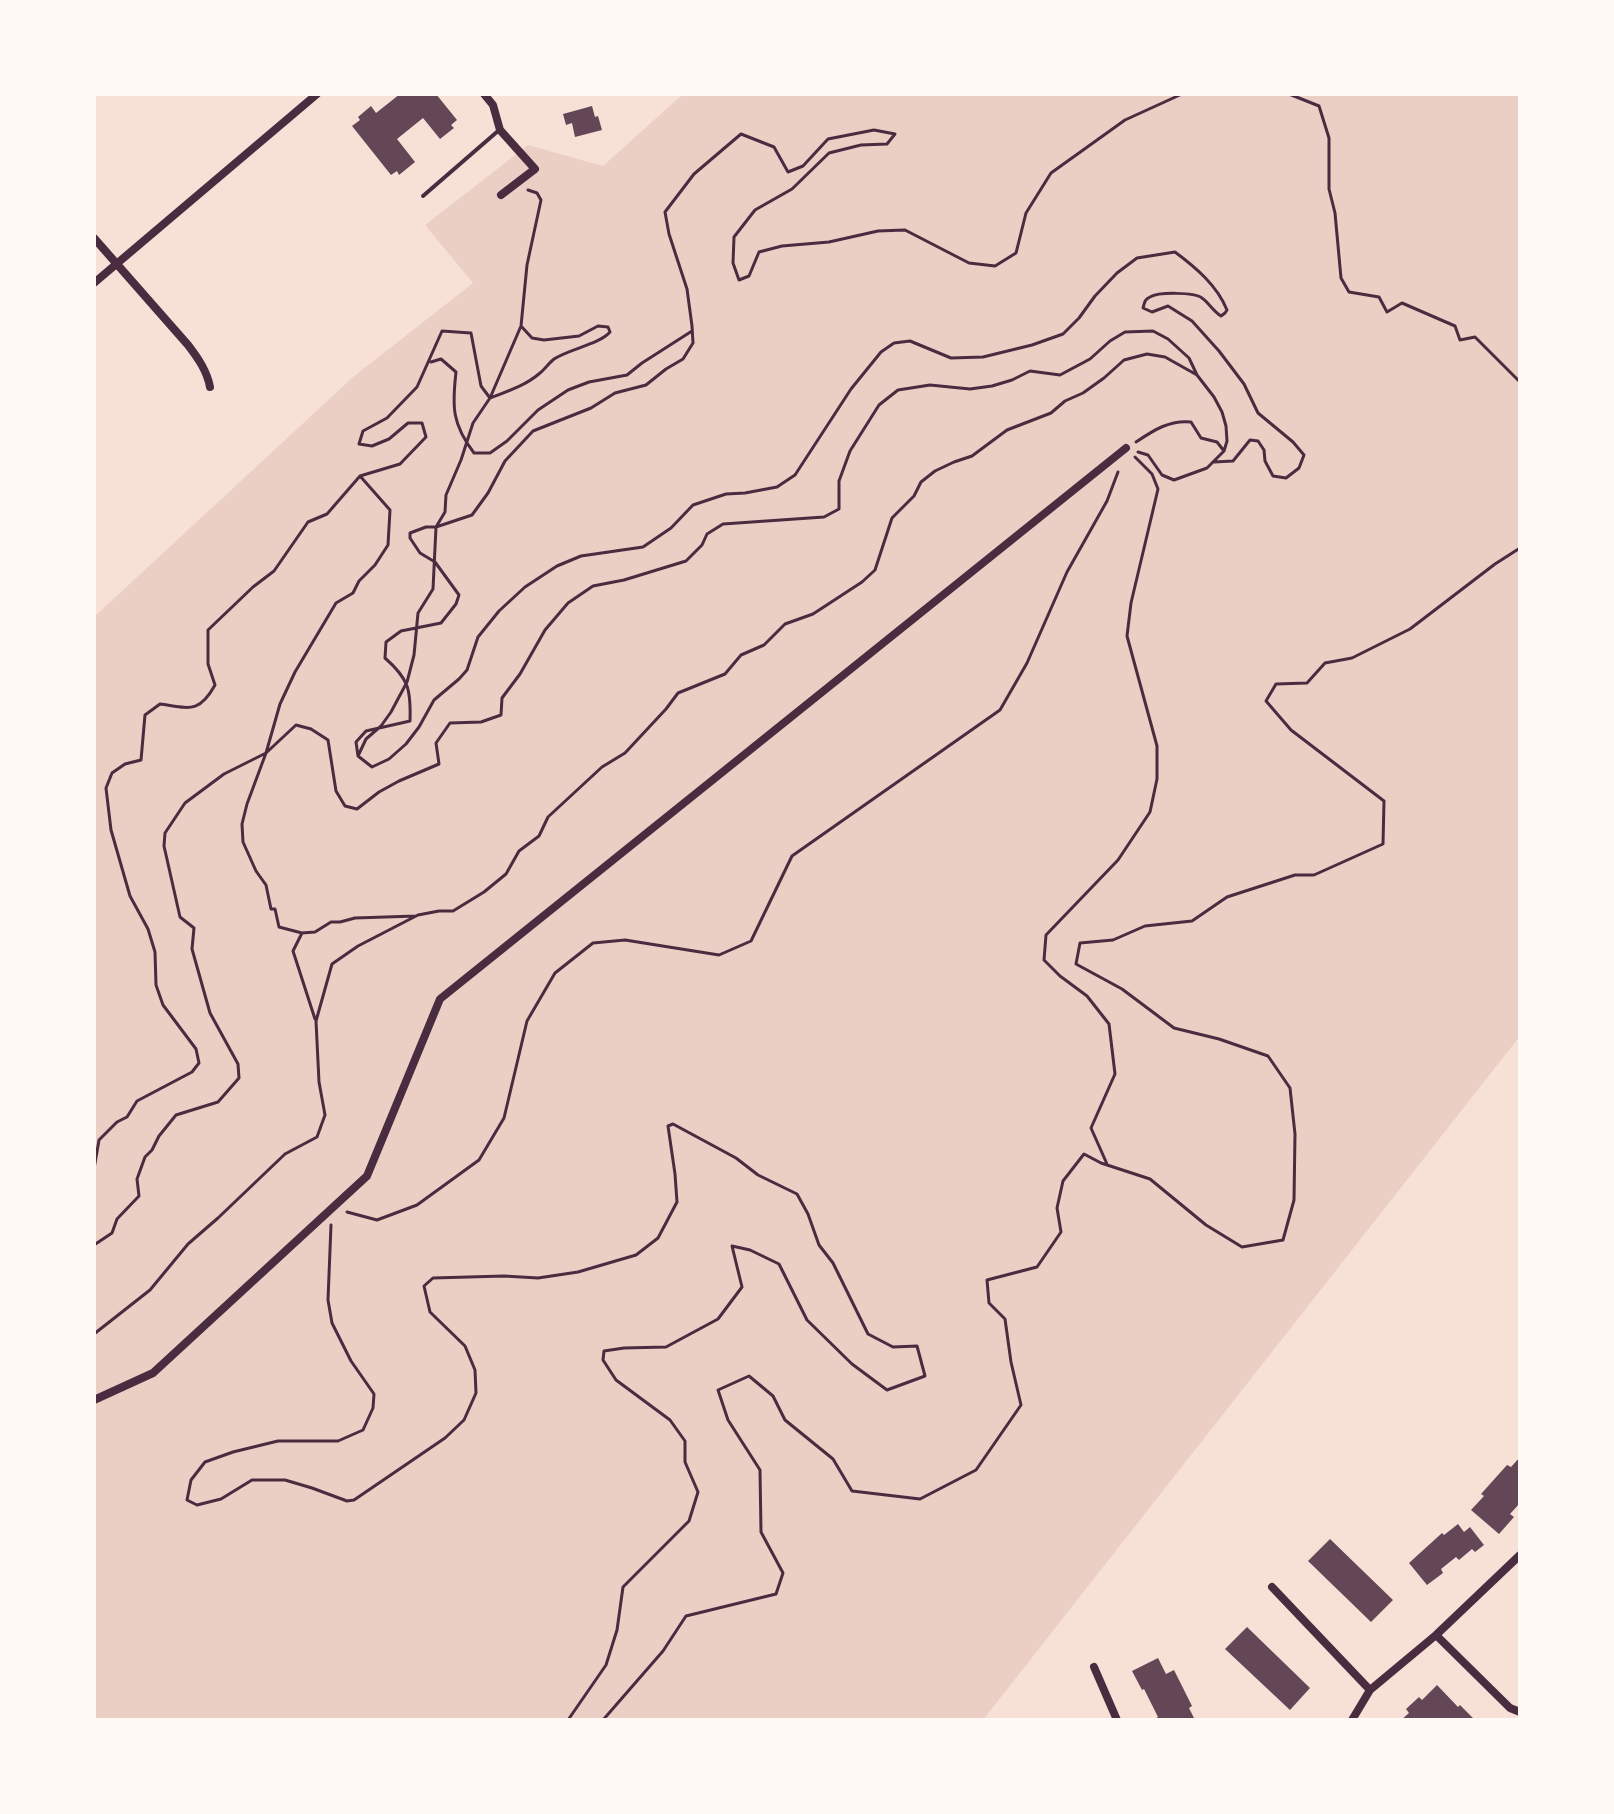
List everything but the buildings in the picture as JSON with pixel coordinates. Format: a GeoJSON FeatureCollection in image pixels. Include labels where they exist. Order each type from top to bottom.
{"type":"FeatureCollection","features":[{"type":"Feature","properties":{"kind":"street"},"geometry":{"type":"LineString","coordinates":[[94,283],[317,94]]}},
{"type":"Feature","properties":{"kind":"street"},"geometry":{"type":"LineString","coordinates":[[484,94],[493,105],[500,130],[535,169],[501,195]]}},
{"type":"Feature","properties":{"kind":"street"},"geometry":{"type":"LineString","coordinates":[[94,238],[188,345],[201,362],[210,387]]}},
{"type":"Feature","properties":{"kind":"street"},"geometry":{"type":"LineString","coordinates":[[94,1400],[153,1373],[367,1176],[440,999],[1126,448]]}},
{"type":"Feature","properties":{"kind":"street"},"geometry":{"type":"LineString","coordinates":[[1352,1720],[1370,1690],[1436,1635],[1520,1555]]}},
{"type":"Feature","properties":{"kind":"street"},"geometry":{"type":"LineString","coordinates":[[1272,1587],[1370,1690]]}},
{"type":"Feature","properties":{"kind":"street"},"geometry":{"type":"LineString","coordinates":[[1436,1635],[1510,1708],[1520,1712]]}},
{"type":"Feature","properties":{"kind":"street"},"geometry":{"type":"LineString","coordinates":[[1094,1667],[1117,1720]]}},
{"type":"Feature","properties":{"kind":"lane"},"geometry":{"type":"LineString","coordinates":[[423,196],[500,130]]}},
{"type":"Feature","properties":{"kind":"path"},"geometry":{"type":"LineString","coordinates":[[1182,94],[1125,120],[1051,173],[1026,213],[1016,253],[995,266],[969,263],[905,230],[878,231],[759,252],[749,276],[739,280],[733,263],[734,237],[755,210],[792,189],[829,153],[861,145],[887,144],[895,134],[874,130],[828,139],[803,166],[788,172],[774,147],[741,134],[694,174],[665,212],[687,289],[693,343],[683,359],[646,385],[615,393],[591,408],[533,431],[505,461],[472,515],[410,533],[420,553],[435,562],[459,595],[441,623],[401,631],[386,642],[385,658],[407,682],[411,702],[410,721],[366,731],[356,742],[358,756],[372,767],[389,759],[406,744],[434,700],[467,670],[478,637],[499,611],[525,587],[557,566],[581,556],[643,547],[671,528],[693,505],[726,494],[777,487],[795,475],[851,389],[881,352],[894,343],[910,341],[951,358],[983,357],[1032,345],[1063,334],[1106,284],[1137,258],[1175,252],[1196,267],[1223,300],[1227,310],[1225,313],[1221,316],[1216,314],[1201,296],[1187,294],[1151,296],[1145,300],[1143,308],[1152,312],[1168,306],[1192,321],[1244,384],[1258,413],[1304,455],[1299,468],[1286,478],[1273,476],[1258,441],[1250,440],[1233,461],[1214,462]]}},
{"type":"Feature","properties":{"kind":"path"},"geometry":{"type":"LineString","coordinates":[[1289,94],[1319,106],[1329,138],[1329,189],[1335,213],[1341,278],[1349,292],[1379,297],[1387,312],[1402,303],[1455,326],[1460,340],[1475,337],[1520,382]]}},
{"type":"Feature","properties":{"kind":"path"},"geometry":{"type":"LineString","coordinates":[[358,756],[366,739],[381,726],[407,682],[414,655],[418,613],[433,589],[436,527],[445,512],[446,495],[473,423],[490,398],[521,326],[529,252],[541,200],[537,193],[530,190],[501,195]]}},
{"type":"Feature","properties":{"kind":"path"},"geometry":{"type":"LineString","coordinates":[[490,398],[521,387],[554,360],[586,344],[604,340],[610,332],[608,327],[598,326],[579,336],[544,340],[532,338],[521,326]]}},
{"type":"Feature","properties":{"kind":"path"},"geometry":{"type":"LineString","coordinates":[[94,1169],[99,1140],[117,1122],[127,1117],[137,1101],[192,1072],[199,1063],[196,1049],[163,1005],[156,985],[155,952],[148,929],[130,896],[111,830],[106,788],[112,773],[125,764],[141,760],[145,715],[160,704],[192,708],[207,700],[215,685],[208,664],[208,630],[274,571],[308,522],[327,514],[360,476],[400,464],[426,437],[422,423],[408,423],[389,439],[372,446],[359,444],[363,431],[387,418],[417,387],[442,331],[471,333],[481,386],[490,398]]}},
{"type":"Feature","properties":{"kind":"path"},"geometry":{"type":"LineString","coordinates":[[429,363],[441,359],[456,372],[453,403],[458,427],[474,453],[490,453],[507,441],[538,410],[568,390],[589,382],[627,375],[692,331]]}},
{"type":"Feature","properties":{"kind":"path"},"geometry":{"type":"LineString","coordinates":[[94,1245],[112,1233],[117,1219],[139,1196],[137,1179],[145,1157],[176,1115],[218,1102],[239,1078],[238,1064],[210,1013],[192,949],[194,928],[180,917],[164,846],[165,833],[185,803],[224,774],[266,753],[296,725],[311,729],[328,740],[336,791],[345,806],[357,809],[399,781],[439,764],[436,743],[450,723],[481,722],[501,715],[502,698],[545,630],[568,603],[593,586],[686,561],[702,545],[707,534],[723,524],[824,517],[839,509],[839,481],[850,451],[879,405],[898,390],[930,385],[970,389],[992,386],[1030,371],[1060,375],[1090,359],[1125,332],[1153,331],[1168,339],[1189,358],[1222,412],[1227,441],[1224,451],[1207,468],[1174,480],[1162,475],[1148,455],[1126,448]]}},
{"type":"Feature","properties":{"kind":"path"},"geometry":{"type":"LineString","coordinates":[[360,476],[390,510],[388,545],[353,593],[336,603],[295,672],[280,704],[242,824],[243,842],[266,885],[279,927],[302,933],[315,932],[331,922],[355,918],[453,911],[484,892],[506,874],[519,851],[539,836],[548,817],[602,767],[625,753],[678,693],[725,674],[741,655],[764,645],[785,624],[813,614],[875,570],[892,518],[914,496],[921,482],[935,471],[972,456],[1007,430],[1051,413],[1104,378],[1124,360],[1147,354],[1165,357],[1197,375]]}},
{"type":"Feature","properties":{"kind":"path"},"geometry":{"type":"LineString","coordinates":[[568,1720],[606,1665],[617,1630],[623,1587],[689,1521],[698,1492],[685,1462],[685,1441],[670,1420],[616,1380],[603,1360],[604,1351],[666,1347],[718,1319],[742,1287],[732,1246],[750,1250],[779,1264],[807,1320],[852,1364],[887,1390],[925,1376],[917,1346],[893,1347],[868,1334],[833,1263],[819,1245],[797,1194],[758,1175],[726,1152],[673,1124],[668,1126],[677,1202],[658,1238],[636,1255],[578,1272],[538,1278],[433,1278],[424,1286],[430,1312],[465,1346],[475,1370],[476,1393],[464,1420],[445,1438],[354,1500],[347,1501],[285,1480],[252,1480],[221,1499],[197,1505],[187,1500],[191,1480],[205,1462],[233,1452],[278,1441],[338,1441],[363,1430],[373,1408],[374,1394],[351,1361],[332,1323],[328,1300],[332,1209],[377,1220],[417,1205],[479,1160],[504,1118],[527,1021],[555,973],[593,943],[625,940],[719,955],[751,941],[792,856],[1000,710],[1027,663],[1067,572],[1107,501],[1126,448],[1163,425],[1182,421],[1191,422],[1201,438],[1217,442],[1224,451]]}},
{"type":"Feature","properties":{"kind":"path"},"geometry":{"type":"LineString","coordinates":[[1107,1164],[1091,1128],[1115,1074],[1109,1024],[1087,996],[1044,960],[1046,935],[1118,860],[1150,812],[1157,779],[1157,746],[1127,636],[1131,603],[1158,489],[1152,474],[1126,448]]}},
{"type":"Feature","properties":{"kind":"path"},"geometry":{"type":"LineString","coordinates":[[603,1720],[663,1651],[686,1616],[776,1594],[783,1573],[761,1532],[760,1470],[728,1420],[718,1390],[749,1376],[773,1396],[785,1420],[833,1459],[852,1491],[920,1499],[976,1470],[1021,1405],[1005,1319],[989,1303],[987,1280],[1037,1267],[1061,1232],[1057,1208],[1063,1181],[1084,1154],[1150,1179],[1206,1225],[1242,1247],[1283,1240],[1294,1200],[1295,1134],[1290,1088],[1268,1056],[1174,1028],[1122,989],[1076,964],[1080,943],[1113,940],[1145,926],[1192,921],[1227,897],[1295,875],[1314,875],[1383,844],[1384,801],[1291,730],[1266,701],[1276,684],[1307,683],[1325,663],[1352,658],[1410,629],[1520,548]]}},
{"type":"Feature","properties":{"kind":"path"},"geometry":{"type":"LineString","coordinates":[[316,1021],[332,964],[358,946],[418,915]]}},
{"type":"Feature","properties":{"kind":"path"},"geometry":{"type":"LineString","coordinates":[[94,1334],[150,1290],[188,1244],[285,1154],[317,1137],[325,1115],[319,1082],[316,1021],[293,951],[302,933]]}},
{"type":"Feature","properties":{"kind":"shaded area"},"geometry":{"type":"Polygon","coordinates":[[[683,94],[1516,94],[1520,100],[1520,1036],[983,1720],[94,1720],[94,617],[353,377],[473,283],[425,225],[528,145],[603,166],[683,94]]]}}]}
